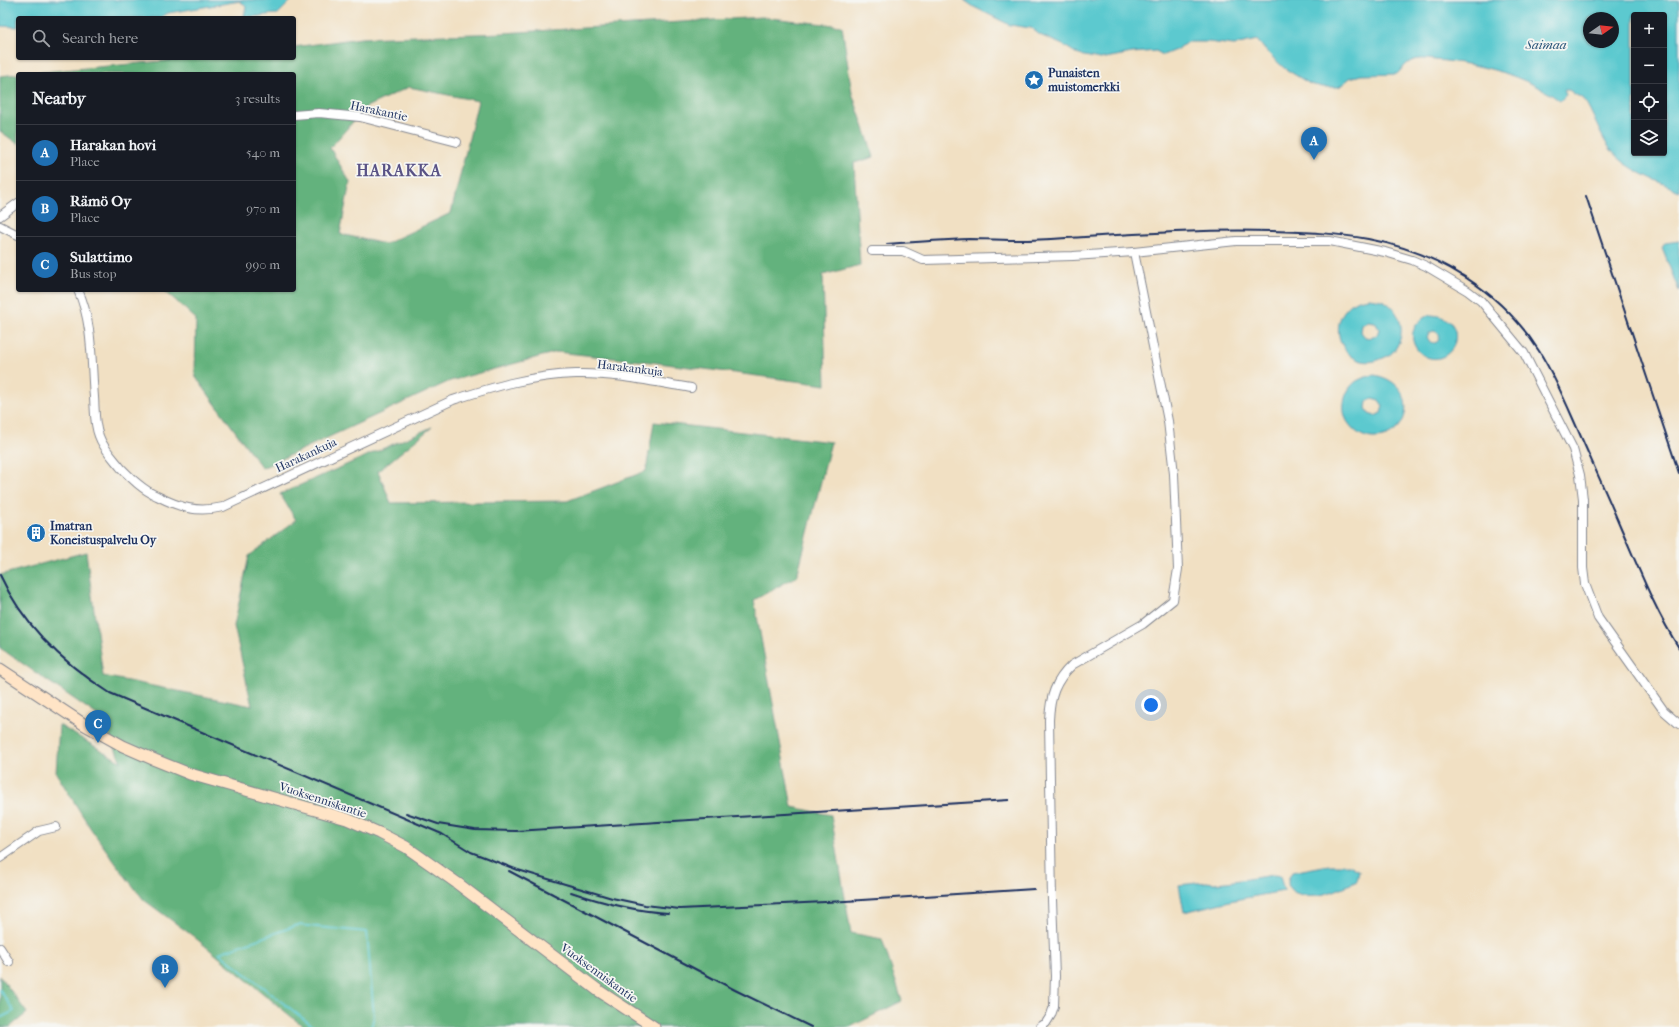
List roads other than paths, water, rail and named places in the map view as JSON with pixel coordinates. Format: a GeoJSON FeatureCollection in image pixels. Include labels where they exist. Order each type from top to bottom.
{"type":"FeatureCollection","features":[{"type":"Feature","properties":{"kind":"street","name":"Harakantie"},"geometry":{"type":"LineString","coordinates":[[296,115],[319,113],[360,117],[457,142]]}},
{"type":"Feature","properties":{"kind":"street"},"geometry":{"type":"LineString","coordinates":[[0,216],[16,204]]}},
{"type":"Feature","properties":{"kind":"street"},"geometry":{"type":"LineString","coordinates":[[0,226],[16,234]]}},
{"type":"Feature","properties":{"kind":"street"},"geometry":{"type":"LineString","coordinates":[[872,251],[903,251],[923,260],[1073,256],[1134,252],[1236,241],[1330,241],[1385,252],[1426,266],[1468,291],[1481,301],[1524,353],[1573,449],[1580,475],[1583,499],[1582,554],[1585,584],[1598,618],[1664,711],[1679,724]]}},
{"type":"Feature","properties":{"kind":"street"},"geometry":{"type":"LineString","coordinates":[[1046,1026],[1054,1006],[1055,976],[1052,900],[1049,720],[1054,689],[1062,674],[1072,665],[1143,624],[1173,600],[1178,569],[1174,474],[1168,421],[1134,252]]}},
{"type":"Feature","properties":{"kind":"street","name":"Harakankuja"},"geometry":{"type":"LineString","coordinates":[[79,292],[84,304],[90,331],[95,411],[99,437],[110,455],[137,483],[159,498],[189,509],[208,511],[223,507],[453,400],[489,388],[550,376],[577,374],[603,375],[691,388]]}},
{"type":"Feature","properties":{"kind":"street","name":"Vuoksenniskantie"},"geometry":{"type":"LineString","coordinates":[[0,669],[85,725],[142,755],[190,774],[347,819],[406,847],[457,883],[599,991],[654,1027]]}},
{"type":"Feature","properties":{"kind":"street"},"geometry":{"type":"LineString","coordinates":[[0,858],[39,831],[56,827]]}},
{"type":"Feature","properties":{"kind":"street"},"geometry":{"type":"LineString","coordinates":[[0,948],[9,962]]}},
{"type":"Feature","properties":{"kind":"water"},"geometry":{"type":"Polygon","coordinates":[[[0,0],[292,0],[278,14],[269,15],[244,16],[246,7],[240,1],[168,13],[163,16],[16,16],[16,27],[0,26],[0,0]]]}},
{"type":"Feature","properties":{"kind":"water","name":"Saimaa"},"geometry":{"type":"Polygon","coordinates":[[[964,0],[1679,0],[1679,191],[1633,169],[1618,157],[1607,144],[1583,98],[1569,90],[1564,90],[1566,95],[1560,101],[1547,92],[1517,77],[1484,67],[1419,59],[1409,62],[1397,74],[1361,75],[1350,78],[1339,87],[1323,87],[1310,84],[1284,68],[1257,40],[1234,45],[1208,42],[1187,42],[1178,49],[1163,55],[1156,51],[1132,53],[1100,59],[1079,55],[1063,45],[1040,35],[1031,28],[1010,25],[974,7],[964,0]]]}},
{"type":"Feature","properties":{"kind":"water"},"geometry":{"type":"Polygon","coordinates":[[[1679,241],[1679,291],[1662,248],[1665,243],[1679,241]]]}},
{"type":"Feature","properties":{"kind":"water"},"geometry":{"type":"Polygon","coordinates":[[[1369,298],[1382,300],[1390,305],[1398,315],[1401,328],[1400,340],[1393,352],[1385,357],[1370,362],[1358,360],[1349,354],[1342,345],[1339,334],[1339,323],[1344,311],[1354,302],[1369,298]],[[1368,321],[1362,325],[1361,332],[1365,337],[1371,338],[1377,335],[1379,329],[1375,322],[1368,321]]]}},
{"type":"Feature","properties":{"kind":"water"},"geometry":{"type":"Polygon","coordinates":[[[1429,315],[1445,318],[1449,321],[1454,329],[1455,335],[1454,345],[1450,352],[1438,358],[1429,358],[1422,354],[1416,348],[1413,340],[1413,331],[1418,322],[1429,315]],[[1433,331],[1429,333],[1427,337],[1430,342],[1435,343],[1439,339],[1439,334],[1433,331]]]}},
{"type":"Feature","properties":{"kind":"water"},"geometry":{"type":"Polygon","coordinates":[[[1374,375],[1389,380],[1399,388],[1405,399],[1406,410],[1403,421],[1396,430],[1385,436],[1372,438],[1359,434],[1349,424],[1344,414],[1344,403],[1347,392],[1354,383],[1374,375]],[[1372,398],[1367,402],[1366,408],[1369,414],[1375,416],[1381,413],[1383,406],[1379,400],[1372,398]]]}},
{"type":"Feature","properties":{"kind":"water"},"geometry":{"type":"Polygon","coordinates":[[[1329,865],[1350,865],[1359,871],[1357,881],[1321,895],[1298,894],[1292,891],[1289,887],[1288,880],[1292,872],[1329,865]]]}},
{"type":"Feature","properties":{"kind":"water"},"geometry":{"type":"Polygon","coordinates":[[[1274,875],[1280,876],[1284,891],[1234,900],[1184,912],[1179,885],[1206,882],[1227,882],[1274,875]]]}},
{"type":"Feature","properties":{"kind":"waterway"},"geometry":{"type":"LineString","coordinates":[[219,953],[298,925],[367,932],[374,1017],[371,1027]]}},
{"type":"Feature","properties":{"kind":"waterway"},"geometry":{"type":"LineString","coordinates":[[219,953],[314,1027]]}},
{"type":"Feature","properties":{"kind":"waterway"},"geometry":{"type":"LineString","coordinates":[[0,990],[14,1011],[0,1018]]}},
{"type":"Feature","properties":{"kind":"railway"},"geometry":{"type":"LineString","coordinates":[[1586,196],[1679,473]]}},
{"type":"Feature","properties":{"kind":"railway"},"geometry":{"type":"LineString","coordinates":[[887,244],[969,239],[1037,240],[1194,231],[1296,232],[1332,234],[1368,239],[1394,245],[1443,264],[1466,277],[1506,310],[1524,329],[1539,351],[1565,400],[1662,619],[1679,648]]}},
{"type":"Feature","properties":{"kind":"railway"},"geometry":{"type":"LineString","coordinates":[[0,575],[20,610],[46,642],[93,682],[110,693],[442,834],[471,852],[518,870],[612,898],[645,905],[680,909],[846,901],[1034,889]]}},
{"type":"Feature","properties":{"kind":"railway"},"geometry":{"type":"LineString","coordinates":[[406,813],[438,824],[475,830],[516,831],[1009,800]]}},
{"type":"Feature","properties":{"kind":"railway"},"geometry":{"type":"LineString","coordinates":[[509,871],[735,990],[811,1027]]}},
{"type":"Feature","properties":{"kind":"railway"},"geometry":{"type":"LineString","coordinates":[[571,892],[619,906],[668,913]]}},
{"type":"Feature","properties":{"kind":"place","name":"Punaisten muistomerkki"},"geometry":{"type":"Point","coordinates":[1034,80]}},
{"type":"Feature","properties":{"kind":"place","name":"Harakan hovi"},"geometry":{"type":"Point","coordinates":[1314,160]}},
{"type":"Feature","properties":{"kind":"place","name":"Imatran Koneistuspalvelu Oy"},"geometry":{"type":"Point","coordinates":[36,533]}},
{"type":"Feature","properties":{"kind":"place","name":"Sulattimo"},"geometry":{"type":"Point","coordinates":[98,743]}},
{"type":"Feature","properties":{"kind":"place","name":"Rämö Oy"},"geometry":{"type":"Point","coordinates":[165,988]}},
{"type":"Feature","properties":{"kind":"district","name":"HARAKKA"},"geometry":{"type":"Point","coordinates":[399,170]}}]}
